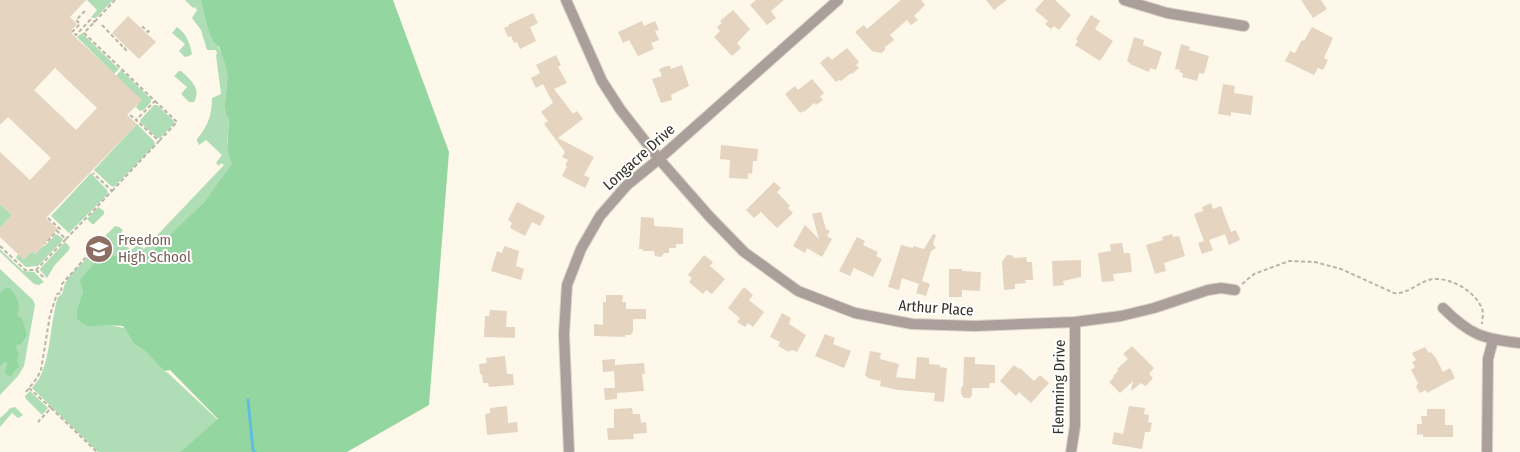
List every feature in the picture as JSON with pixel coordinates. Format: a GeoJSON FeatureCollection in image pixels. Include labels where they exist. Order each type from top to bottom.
{"type":"FeatureCollection","features":[{"type":"Feature","properties":{"kind":"street","name":"Arthur Place"},"geometry":{"type":"LineString","coordinates":[[566,0],[602,81],[620,109],[659,159],[709,216],[744,252],[798,291],[856,313],[912,324],[974,326],[1075,322],[1121,316],[1208,290],[1221,288],[1235,290]]}},
{"type":"Feature","properties":{"kind":"street","name":"Longacre Drive"},"geometry":{"type":"LineString","coordinates":[[569,452],[564,334],[567,285],[581,249],[600,216],[627,185],[659,159],[838,0]]}},
{"type":"Feature","properties":{"kind":"street"},"geometry":{"type":"LineString","coordinates":[[1124,0],[1167,14],[1244,26]]}},
{"type":"Feature","properties":{"kind":"street"},"geometry":{"type":"LineString","coordinates":[[1443,308],[1457,322],[1480,336],[1493,340],[1520,343]]}},
{"type":"Feature","properties":{"kind":"street","name":"Flemming Drive"},"geometry":{"type":"LineString","coordinates":[[1071,452],[1075,426],[1075,322]]}},
{"type":"Feature","properties":{"kind":"street"},"geometry":{"type":"LineString","coordinates":[[1487,452],[1488,359],[1493,340]]}},
{"type":"Feature","properties":{"kind":"path"},"geometry":{"type":"LineString","coordinates":[[36,270],[177,122],[84,33],[115,0]]}},
{"type":"Feature","properties":{"kind":"path"},"geometry":{"type":"LineString","coordinates":[[85,11],[76,20],[80,24],[72,32],[76,35],[90,20],[95,22]]}},
{"type":"Feature","properties":{"kind":"path"},"geometry":{"type":"LineString","coordinates":[[102,25],[128,52]]}},
{"type":"Feature","properties":{"kind":"path"},"geometry":{"type":"LineString","coordinates":[[142,28],[148,32],[150,30]]}},
{"type":"Feature","properties":{"kind":"path"},"geometry":{"type":"LineString","coordinates":[[136,120],[155,101]]}},
{"type":"Feature","properties":{"kind":"path"},"geometry":{"type":"LineString","coordinates":[[130,115],[159,141]]}},
{"type":"Feature","properties":{"kind":"path"},"geometry":{"type":"LineString","coordinates":[[93,173],[112,191]]}},
{"type":"Feature","properties":{"kind":"path"},"geometry":{"type":"LineString","coordinates":[[45,244],[60,229],[48,218]]}},
{"type":"Feature","properties":{"kind":"path"},"geometry":{"type":"LineString","coordinates":[[57,231],[66,239]]}},
{"type":"Feature","properties":{"kind":"path"},"geometry":{"type":"LineString","coordinates":[[0,246],[25,270],[36,270],[45,279]]}},
{"type":"Feature","properties":{"kind":"path"},"geometry":{"type":"LineString","coordinates":[[26,392],[37,378],[40,370],[50,315],[57,294],[61,293],[62,284],[66,278],[87,256]]}},
{"type":"Feature","properties":{"kind":"path"},"geometry":{"type":"LineString","coordinates":[[1235,290],[1254,274],[1290,261],[1315,262],[1341,269],[1400,294],[1434,279],[1448,280],[1474,296],[1483,310],[1480,336]]}},
{"type":"Feature","properties":{"kind":"path"},"geometry":{"type":"LineString","coordinates":[[29,388],[97,452]]}},
{"type":"Feature","properties":{"kind":"path"},"geometry":{"type":"LineString","coordinates":[[38,422],[50,408]]}},
{"type":"Feature","properties":{"kind":"green space"},"geometry":{"type":"Polygon","coordinates":[[[87,0],[113,0],[96,18],[92,18],[97,10],[87,0]]]}},
{"type":"Feature","properties":{"kind":"green space"},"geometry":{"type":"Polygon","coordinates":[[[185,0],[201,0],[205,20],[224,62],[227,74],[225,110],[229,120],[227,142],[233,164],[205,201],[157,247],[142,257],[102,254],[83,291],[77,309],[109,325],[124,328],[133,343],[146,352],[218,420],[180,452],[98,452],[32,388],[39,379],[46,360],[58,297],[62,293],[69,277],[88,257],[87,254],[115,226],[123,230],[118,238],[131,250],[138,245],[144,249],[224,165],[221,163],[219,166],[216,163],[222,155],[206,140],[199,145],[197,141],[209,120],[212,98],[221,94],[216,50],[207,50],[201,30],[192,18],[197,10],[185,0]]]}},
{"type":"Feature","properties":{"kind":"green space"},"geometry":{"type":"Polygon","coordinates":[[[201,0],[393,0],[449,152],[429,405],[347,452],[180,452],[218,419],[170,370],[164,371],[146,352],[133,343],[123,326],[91,326],[77,319],[77,309],[83,291],[80,280],[102,254],[142,257],[157,247],[205,201],[232,164],[228,147],[229,120],[225,110],[227,80],[224,60],[219,47],[209,32],[201,0]]]}},
{"type":"Feature","properties":{"kind":"green space"},"geometry":{"type":"Polygon","coordinates":[[[177,27],[183,32],[189,42],[192,54],[189,56],[185,57],[179,51],[185,44],[172,33],[177,27]]]}},
{"type":"Feature","properties":{"kind":"green space"},"geometry":{"type":"Polygon","coordinates":[[[82,33],[119,69],[114,74],[77,37],[82,33]]]}},
{"type":"Feature","properties":{"kind":"green space"},"geometry":{"type":"Polygon","coordinates":[[[121,70],[151,99],[151,102],[144,110],[140,111],[136,107],[141,100],[116,76],[121,70]]]}},
{"type":"Feature","properties":{"kind":"green space"},"geometry":{"type":"Polygon","coordinates":[[[179,71],[191,81],[196,89],[197,93],[194,102],[189,102],[181,94],[187,87],[174,76],[179,71]]]}},
{"type":"Feature","properties":{"kind":"green space"},"geometry":{"type":"Polygon","coordinates":[[[154,105],[157,105],[174,121],[174,124],[160,138],[157,138],[140,122],[154,105]]]}},
{"type":"Feature","properties":{"kind":"green space"},"geometry":{"type":"Polygon","coordinates":[[[137,124],[154,141],[155,145],[114,187],[111,186],[94,170],[137,124]]]}},
{"type":"Feature","properties":{"kind":"green space"},"geometry":{"type":"Polygon","coordinates":[[[91,173],[107,190],[108,194],[69,233],[51,216],[91,173]]]}},
{"type":"Feature","properties":{"kind":"green space"},"geometry":{"type":"Polygon","coordinates":[[[0,204],[12,215],[0,228],[0,204]]]}},
{"type":"Feature","properties":{"kind":"green space"},"geometry":{"type":"Polygon","coordinates":[[[98,207],[104,211],[104,214],[92,224],[87,219],[98,207]]]}},
{"type":"Feature","properties":{"kind":"green space"},"geometry":{"type":"Polygon","coordinates":[[[56,234],[63,240],[38,266],[26,267],[16,258],[18,254],[24,259],[32,251],[35,254],[56,234]]]}},
{"type":"Feature","properties":{"kind":"green space"},"geometry":{"type":"Polygon","coordinates":[[[65,242],[70,247],[69,250],[54,266],[47,278],[40,269],[65,242]]]}},
{"type":"Feature","properties":{"kind":"green space"},"geometry":{"type":"Polygon","coordinates":[[[0,249],[23,271],[34,272],[44,282],[39,285],[34,284],[0,252],[0,249]]]}},
{"type":"Feature","properties":{"kind":"green space"},"geometry":{"type":"Polygon","coordinates":[[[0,269],[33,300],[35,305],[24,366],[18,376],[0,395],[0,269]]]}},
{"type":"Feature","properties":{"kind":"green space"},"geometry":{"type":"Polygon","coordinates":[[[5,288],[10,288],[17,298],[19,308],[17,316],[22,319],[27,335],[21,344],[15,346],[19,354],[17,360],[19,367],[11,376],[7,375],[5,371],[6,361],[0,366],[0,293],[5,288]]]}},
{"type":"Feature","properties":{"kind":"green space"},"geometry":{"type":"Polygon","coordinates":[[[30,391],[48,408],[42,415],[26,399],[25,396],[30,391]]]}},
{"type":"Feature","properties":{"kind":"green space"},"geometry":{"type":"Polygon","coordinates":[[[15,407],[23,415],[18,418],[12,413],[0,427],[0,418],[8,409],[15,407]]]}},
{"type":"Feature","properties":{"kind":"building"},"geometry":{"type":"Polygon","coordinates":[[[0,0],[86,0],[70,17],[77,24],[70,32],[142,100],[127,115],[137,124],[46,218],[58,229],[35,254],[32,251],[24,260],[0,237],[0,228],[12,215],[0,204],[0,152],[30,180],[51,158],[8,117],[0,125],[0,0]],[[55,68],[34,90],[76,130],[97,108],[55,68]]]}},
{"type":"Feature","properties":{"kind":"building"},"geometry":{"type":"Polygon","coordinates":[[[756,0],[784,0],[771,11],[776,18],[767,25],[750,5],[756,0]]]}},
{"type":"Feature","properties":{"kind":"building"},"geometry":{"type":"Polygon","coordinates":[[[901,0],[921,0],[925,5],[914,16],[918,20],[911,25],[907,20],[890,35],[894,40],[881,53],[872,51],[855,32],[864,25],[867,29],[901,0]]]}},
{"type":"Feature","properties":{"kind":"building"},"geometry":{"type":"Polygon","coordinates":[[[986,0],[1007,0],[994,10],[986,0]]]}},
{"type":"Feature","properties":{"kind":"building"},"geometry":{"type":"Polygon","coordinates":[[[1044,0],[1055,0],[1071,15],[1059,30],[1054,26],[1051,29],[1045,24],[1048,21],[1035,10],[1044,0]]]}},
{"type":"Feature","properties":{"kind":"building"},"geometry":{"type":"Polygon","coordinates":[[[1301,0],[1321,0],[1327,9],[1313,18],[1301,0]]]}},
{"type":"Feature","properties":{"kind":"building"},"geometry":{"type":"Polygon","coordinates":[[[733,10],[750,29],[737,43],[741,48],[732,56],[714,37],[720,31],[717,27],[722,23],[720,21],[733,10]]]}},
{"type":"Feature","properties":{"kind":"building"},"geometry":{"type":"Polygon","coordinates":[[[533,13],[538,23],[530,27],[536,41],[520,49],[517,42],[514,43],[511,36],[508,37],[504,28],[533,13]]]}},
{"type":"Feature","properties":{"kind":"building"},"geometry":{"type":"Polygon","coordinates":[[[1091,15],[1100,21],[1095,29],[1113,41],[1100,61],[1075,45],[1078,41],[1076,39],[1091,15]]]}},
{"type":"Feature","properties":{"kind":"building"},"geometry":{"type":"Polygon","coordinates":[[[128,16],[156,42],[139,59],[112,33],[128,16]]]}},
{"type":"Feature","properties":{"kind":"building"},"geometry":{"type":"Polygon","coordinates":[[[642,21],[644,26],[655,21],[659,30],[655,31],[659,40],[651,43],[654,49],[638,56],[629,40],[623,43],[618,32],[642,21]]]}},
{"type":"Feature","properties":{"kind":"building"},"geometry":{"type":"Polygon","coordinates":[[[1312,27],[1333,38],[1324,58],[1328,60],[1323,70],[1318,68],[1314,75],[1285,61],[1290,51],[1295,53],[1312,27]]]}},
{"type":"Feature","properties":{"kind":"building"},"geometry":{"type":"Polygon","coordinates":[[[1134,37],[1144,40],[1143,45],[1162,52],[1156,70],[1150,68],[1149,72],[1127,61],[1134,37]]]}},
{"type":"Feature","properties":{"kind":"building"},"geometry":{"type":"Polygon","coordinates":[[[1181,44],[1190,47],[1189,50],[1209,56],[1204,74],[1199,73],[1197,81],[1182,77],[1183,73],[1175,69],[1181,44]]]}},
{"type":"Feature","properties":{"kind":"building"},"geometry":{"type":"Polygon","coordinates":[[[847,48],[859,62],[856,65],[859,68],[841,81],[836,82],[820,63],[828,56],[832,60],[847,48]]]}},
{"type":"Feature","properties":{"kind":"building"},"geometry":{"type":"Polygon","coordinates":[[[556,55],[561,65],[558,67],[567,83],[554,89],[573,114],[577,111],[583,119],[558,138],[594,157],[584,175],[590,178],[585,188],[562,176],[568,160],[562,157],[565,152],[544,124],[548,121],[541,112],[553,103],[543,84],[536,88],[531,78],[540,73],[536,65],[556,55]]]}},
{"type":"Feature","properties":{"kind":"building"},"geometry":{"type":"Polygon","coordinates":[[[682,65],[689,86],[671,95],[672,100],[661,103],[652,79],[662,76],[659,69],[670,66],[671,69],[682,65]]]}},
{"type":"Feature","properties":{"kind":"building"},"geometry":{"type":"Polygon","coordinates":[[[812,79],[824,93],[820,97],[823,100],[816,105],[814,103],[804,112],[800,113],[785,94],[795,86],[798,90],[812,79]]]}},
{"type":"Feature","properties":{"kind":"building"},"geometry":{"type":"Polygon","coordinates":[[[1223,84],[1235,86],[1234,93],[1253,96],[1251,115],[1231,112],[1231,116],[1218,114],[1223,84]]]}},
{"type":"Feature","properties":{"kind":"building"},"geometry":{"type":"Polygon","coordinates":[[[721,145],[758,149],[757,161],[753,161],[752,174],[748,173],[748,179],[729,178],[730,160],[720,159],[721,145]]]}},
{"type":"Feature","properties":{"kind":"building"},"geometry":{"type":"Polygon","coordinates":[[[774,182],[781,188],[777,192],[790,206],[788,208],[793,213],[777,228],[761,212],[754,218],[746,210],[774,182]]]}},
{"type":"Feature","properties":{"kind":"building"},"geometry":{"type":"Polygon","coordinates":[[[517,202],[545,216],[540,226],[532,222],[525,236],[510,228],[512,223],[508,220],[517,202]]]}},
{"type":"Feature","properties":{"kind":"building"},"geometry":{"type":"Polygon","coordinates":[[[1211,203],[1213,209],[1221,206],[1231,232],[1236,230],[1240,240],[1229,245],[1225,234],[1209,240],[1213,250],[1202,254],[1198,243],[1204,241],[1194,214],[1203,211],[1202,207],[1211,203]]]}},
{"type":"Feature","properties":{"kind":"building"},"geometry":{"type":"Polygon","coordinates":[[[821,212],[826,229],[830,231],[827,236],[832,239],[822,257],[807,248],[805,253],[793,246],[805,225],[819,239],[812,214],[821,212]]]}},
{"type":"Feature","properties":{"kind":"building"},"geometry":{"type":"Polygon","coordinates":[[[641,217],[654,218],[654,226],[683,228],[683,244],[676,244],[676,248],[669,248],[669,253],[664,253],[661,257],[655,256],[654,251],[639,249],[641,217]]]}},
{"type":"Feature","properties":{"kind":"building"},"geometry":{"type":"Polygon","coordinates":[[[933,234],[936,235],[933,244],[936,248],[931,251],[922,281],[930,284],[926,296],[916,293],[919,284],[902,278],[899,290],[888,287],[901,245],[924,249],[933,234]]]}},
{"type":"Feature","properties":{"kind":"building"},"geometry":{"type":"Polygon","coordinates":[[[1172,234],[1173,237],[1179,236],[1185,256],[1164,263],[1166,271],[1155,274],[1146,245],[1163,240],[1162,237],[1172,234]]]}},
{"type":"Feature","properties":{"kind":"building"},"geometry":{"type":"Polygon","coordinates":[[[857,237],[865,241],[863,245],[878,252],[876,256],[882,259],[873,277],[854,268],[850,276],[839,271],[857,237]]]}},
{"type":"Feature","properties":{"kind":"building"},"geometry":{"type":"Polygon","coordinates":[[[1122,243],[1124,253],[1130,253],[1132,272],[1113,274],[1114,281],[1102,282],[1098,253],[1111,251],[1110,244],[1122,243]]]}},
{"type":"Feature","properties":{"kind":"building"},"geometry":{"type":"Polygon","coordinates":[[[504,246],[519,251],[516,266],[524,269],[521,280],[491,271],[497,251],[502,253],[504,246]]]}},
{"type":"Feature","properties":{"kind":"building"},"geometry":{"type":"Polygon","coordinates":[[[704,255],[713,262],[710,266],[725,279],[712,294],[706,290],[703,294],[689,282],[692,278],[688,275],[704,255]]]}},
{"type":"Feature","properties":{"kind":"building"},"geometry":{"type":"Polygon","coordinates":[[[1007,255],[1015,258],[1026,257],[1027,262],[1032,262],[1033,280],[1025,280],[1026,283],[1015,284],[1015,289],[1004,290],[1002,262],[1007,255]]]}},
{"type":"Feature","properties":{"kind":"building"},"geometry":{"type":"Polygon","coordinates":[[[1081,260],[1081,277],[1063,281],[1064,285],[1053,286],[1052,261],[1081,260]]]}},
{"type":"Feature","properties":{"kind":"building"},"geometry":{"type":"Polygon","coordinates":[[[949,269],[981,272],[980,291],[962,290],[962,297],[949,297],[949,269]]]}},
{"type":"Feature","properties":{"kind":"building"},"geometry":{"type":"Polygon","coordinates":[[[744,287],[753,295],[749,300],[764,312],[753,327],[748,323],[745,327],[737,322],[740,318],[728,308],[744,287]]]}},
{"type":"Feature","properties":{"kind":"building"},"geometry":{"type":"Polygon","coordinates":[[[606,295],[623,295],[622,302],[626,302],[626,309],[646,309],[646,319],[633,319],[633,332],[630,335],[625,335],[625,337],[594,336],[594,324],[603,325],[603,302],[606,302],[606,295]]]}},
{"type":"Feature","properties":{"kind":"building"},"geometry":{"type":"Polygon","coordinates":[[[490,310],[507,311],[506,327],[515,327],[515,338],[484,337],[485,316],[489,316],[490,310]]]}},
{"type":"Feature","properties":{"kind":"building"},"geometry":{"type":"Polygon","coordinates":[[[782,313],[791,318],[789,324],[806,335],[797,352],[790,350],[789,352],[778,346],[780,342],[770,337],[782,313]]]}},
{"type":"Feature","properties":{"kind":"building"},"geometry":{"type":"Polygon","coordinates":[[[825,334],[835,338],[833,344],[851,351],[844,368],[815,356],[825,334]]]}},
{"type":"Feature","properties":{"kind":"building"},"geometry":{"type":"Polygon","coordinates":[[[1132,346],[1154,368],[1149,374],[1153,378],[1147,385],[1145,386],[1141,383],[1131,391],[1133,381],[1120,393],[1109,382],[1118,371],[1117,369],[1128,359],[1123,354],[1132,346]]]}},
{"type":"Feature","properties":{"kind":"building"},"geometry":{"type":"Polygon","coordinates":[[[1425,347],[1436,358],[1443,372],[1450,368],[1455,378],[1427,393],[1426,390],[1420,393],[1416,387],[1418,383],[1411,370],[1415,367],[1412,362],[1416,360],[1412,353],[1425,347]]]}},
{"type":"Feature","properties":{"kind":"building"},"geometry":{"type":"Polygon","coordinates":[[[870,351],[881,353],[880,359],[899,364],[896,377],[915,379],[917,357],[929,358],[929,364],[947,368],[944,402],[934,401],[935,393],[898,390],[880,386],[881,381],[867,378],[865,376],[870,351]]]}},
{"type":"Feature","properties":{"kind":"building"},"geometry":{"type":"Polygon","coordinates":[[[505,356],[507,374],[513,374],[514,385],[489,387],[488,383],[483,383],[479,364],[487,363],[486,358],[505,356]]]}},
{"type":"Feature","properties":{"kind":"building"},"geometry":{"type":"Polygon","coordinates":[[[964,357],[975,357],[975,364],[995,365],[995,383],[990,383],[989,388],[972,388],[970,398],[964,398],[961,394],[964,357]]]}},
{"type":"Feature","properties":{"kind":"building"},"geometry":{"type":"Polygon","coordinates":[[[615,359],[615,365],[644,363],[645,374],[642,374],[644,391],[617,393],[617,399],[605,400],[604,388],[615,388],[614,371],[603,372],[602,360],[615,359]]]}},
{"type":"Feature","properties":{"kind":"building"},"geometry":{"type":"Polygon","coordinates":[[[1014,365],[1034,381],[1040,375],[1049,383],[1031,403],[1019,392],[1016,396],[1000,381],[1014,365]]]}},
{"type":"Feature","properties":{"kind":"building"},"geometry":{"type":"Polygon","coordinates":[[[507,406],[508,423],[517,422],[518,432],[487,435],[485,414],[490,413],[490,408],[507,406]]]}},
{"type":"Feature","properties":{"kind":"building"},"geometry":{"type":"Polygon","coordinates":[[[1129,406],[1145,408],[1144,414],[1149,415],[1148,422],[1152,423],[1150,432],[1145,432],[1142,449],[1112,444],[1114,432],[1123,434],[1129,406]]]}},
{"type":"Feature","properties":{"kind":"building"},"geometry":{"type":"Polygon","coordinates":[[[632,408],[633,414],[640,414],[641,423],[646,422],[647,433],[633,434],[634,439],[608,440],[607,428],[614,428],[614,409],[632,408]]]}},
{"type":"Feature","properties":{"kind":"building"},"geometry":{"type":"Polygon","coordinates":[[[1427,409],[1445,409],[1445,425],[1453,425],[1453,437],[1423,437],[1423,434],[1417,435],[1417,424],[1422,424],[1421,416],[1427,416],[1427,409]]]}},
{"type":"Feature","properties":{"kind":"waterway"},"geometry":{"type":"LineString","coordinates":[[248,400],[253,450],[255,452]]}},
{"type":"Feature","properties":{"kind":"place","name":"Freedom High School"},"geometry":{"type":"Point","coordinates":[99,249]}}]}
